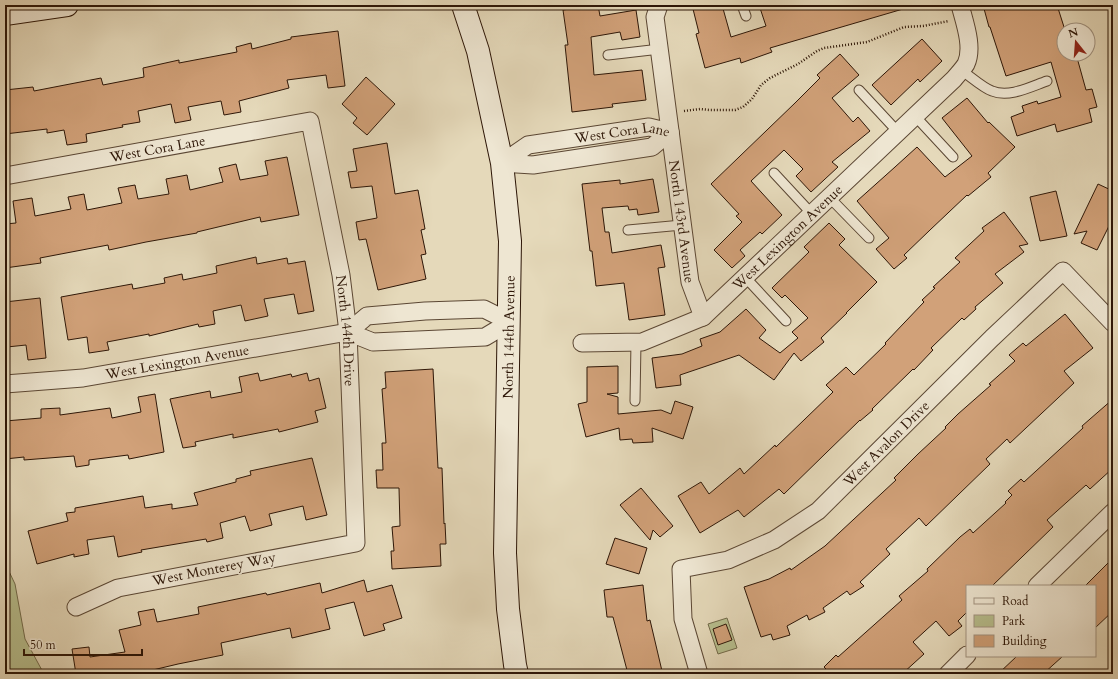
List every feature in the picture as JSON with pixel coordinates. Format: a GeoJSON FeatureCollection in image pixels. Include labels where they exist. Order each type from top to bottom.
{"type":"FeatureCollection","features":[{"type":"Feature","properties":{"kind":"main road"},"geometry":{"type":"LineString","coordinates":[[5,14],[67,5]]}},
{"type":"Feature","properties":{"kind":"main road","name":"North 144th Avenue"},"geometry":{"type":"LineString","coordinates":[[463,5],[478,51],[502,163],[510,241],[510,322],[505,553],[508,609],[517,674]]}},
{"type":"Feature","properties":{"kind":"street","name":"North 143rd Avenue"},"geometry":{"type":"LineString","coordinates":[[659,5],[655,17],[690,282],[703,317]]}},
{"type":"Feature","properties":{"kind":"street","name":"West Lexington Avenue"},"geometry":{"type":"LineString","coordinates":[[582,343],[642,342],[703,317],[954,79],[966,63],[969,45],[961,11]]}},
{"type":"Feature","properties":{"kind":"street","name":"West Cora Lane"},"geometry":{"type":"LineString","coordinates":[[5,176],[310,121]]}},
{"type":"Feature","properties":{"kind":"street","name":"North 144th Drive"},"geometry":{"type":"LineString","coordinates":[[310,121],[341,274],[348,332],[356,543]]}},
{"type":"Feature","properties":{"kind":"street","name":"West Cora Lane"},"geometry":{"type":"LineString","coordinates":[[502,163],[528,145],[584,147],[649,127],[670,132]]}},
{"type":"Feature","properties":{"kind":"street","name":"West Avalon Drive"},"geometry":{"type":"LineString","coordinates":[[699,674],[683,619],[681,569],[728,560],[774,540],[818,511],[992,338],[1063,271],[1113,323]]}},
{"type":"Feature","properties":{"kind":"street"},"geometry":{"type":"LineString","coordinates":[[484,309],[510,322],[485,337],[372,342],[348,332],[367,316],[425,311],[484,309]]}},
{"type":"Feature","properties":{"kind":"street","name":"West Lexington Avenue"},"geometry":{"type":"LineString","coordinates":[[5,384],[83,378],[348,332]]}},
{"type":"Feature","properties":{"kind":"street"},"geometry":{"type":"LineString","coordinates":[[1039,585],[1113,512]]}},
{"type":"Feature","properties":{"kind":"street","name":"West Monterey Way"},"geometry":{"type":"LineString","coordinates":[[76,608],[118,588],[356,543]]}},
{"type":"Feature","properties":{"kind":"street"},"geometry":{"type":"LineString","coordinates":[[948,674],[966,656]]}},
{"type":"Feature","properties":{"kind":"lane"},"geometry":{"type":"LineString","coordinates":[[742,5],[746,16]]}},
{"type":"Feature","properties":{"kind":"lane"},"geometry":{"type":"LineString","coordinates":[[608,55],[660,49]]}},
{"type":"Feature","properties":{"kind":"lane"},"geometry":{"type":"LineString","coordinates":[[961,70],[991,91],[1002,94],[1015,92],[1047,81]]}},
{"type":"Feature","properties":{"kind":"lane"},"geometry":{"type":"LineString","coordinates":[[859,90],[898,132]]}},
{"type":"Feature","properties":{"kind":"lane"},"geometry":{"type":"LineString","coordinates":[[915,116],[953,157]]}},
{"type":"Feature","properties":{"kind":"lane"},"geometry":{"type":"LineString","coordinates":[[774,173],[812,214]]}},
{"type":"Feature","properties":{"kind":"lane"},"geometry":{"type":"LineString","coordinates":[[829,197],[869,238]]}},
{"type":"Feature","properties":{"kind":"lane"},"geometry":{"type":"LineString","coordinates":[[628,230],[682,225]]}},
{"type":"Feature","properties":{"kind":"lane"},"geometry":{"type":"LineString","coordinates":[[745,277],[786,321]]}},
{"type":"Feature","properties":{"kind":"lane"},"geometry":{"type":"LineString","coordinates":[[635,401],[636,342]]}},
{"type":"Feature","properties":{"kind":"path"},"geometry":{"type":"LineString","coordinates":[[668,113],[700,109],[725,111],[735,110],[743,107],[752,99],[761,85],[770,78],[798,64],[817,51],[824,48],[868,42],[904,27],[928,25],[961,11]]}},
{"type":"Feature","properties":{"kind":"green space"},"geometry":{"type":"Polygon","coordinates":[[[5,563],[15,584],[25,639],[44,674],[5,674],[5,563]]]}},
{"type":"Feature","properties":{"kind":"green space"},"geometry":{"type":"Polygon","coordinates":[[[727,618],[737,648],[718,654],[708,624],[727,618]]]}},
{"type":"Feature","properties":{"kind":"building"},"geometry":{"type":"Polygon","coordinates":[[[598,5],[600,16],[636,10],[640,37],[622,40],[620,32],[591,37],[594,75],[642,70],[646,100],[612,104],[613,107],[572,112],[565,45],[568,45],[563,10],[598,5]]]}},
{"type":"Feature","properties":{"kind":"building"},"geometry":{"type":"Polygon","coordinates":[[[692,5],[722,5],[731,37],[766,26],[759,5],[846,5],[847,9],[858,5],[902,5],[903,9],[770,48],[772,52],[741,63],[740,58],[705,68],[696,34],[699,33],[692,5]]]}},
{"type":"Feature","properties":{"kind":"building"},"geometry":{"type":"Polygon","coordinates":[[[983,5],[1057,5],[1062,22],[1056,22],[1056,62],[1078,62],[1086,90],[1092,89],[1097,107],[1089,109],[1092,122],[1057,132],[1055,124],[1017,136],[1011,117],[1024,112],[1022,106],[1037,101],[1038,104],[1061,97],[1051,62],[1006,76],[983,5]]]}},
{"type":"Feature","properties":{"kind":"building"},"geometry":{"type":"Polygon","coordinates":[[[338,31],[345,86],[328,88],[326,75],[287,80],[289,88],[239,101],[241,112],[224,115],[221,101],[188,107],[191,120],[175,123],[171,104],[138,111],[140,122],[86,134],[87,142],[67,145],[64,130],[47,133],[47,129],[5,134],[5,90],[33,87],[34,91],[101,78],[103,85],[144,77],[143,68],[179,60],[179,63],[237,52],[236,47],[251,43],[252,49],[291,39],[291,37],[338,31]]]}},
{"type":"Feature","properties":{"kind":"building"},"geometry":{"type":"Polygon","coordinates":[[[922,39],[942,61],[920,82],[918,79],[891,105],[872,85],[922,39]]]}},
{"type":"Feature","properties":{"kind":"building"},"geometry":{"type":"Polygon","coordinates":[[[840,54],[859,75],[832,98],[853,122],[858,117],[870,131],[832,162],[838,167],[811,192],[796,176],[803,169],[784,150],[751,181],[782,215],[762,234],[760,232],[740,250],[745,256],[732,268],[714,250],[742,222],[736,216],[739,214],[711,184],[820,78],[817,75],[840,54]]]}},
{"type":"Feature","properties":{"kind":"building"},"geometry":{"type":"Polygon","coordinates":[[[366,77],[395,104],[367,135],[353,123],[357,118],[342,104],[366,77]]]}},
{"type":"Feature","properties":{"kind":"building"},"geometry":{"type":"Polygon","coordinates":[[[967,98],[988,123],[989,122],[1015,147],[988,173],[991,177],[968,196],[967,195],[930,230],[904,255],[907,258],[894,269],[876,249],[889,238],[857,201],[917,147],[945,177],[972,156],[942,118],[967,98]]]}},
{"type":"Feature","properties":{"kind":"building"},"geometry":{"type":"Polygon","coordinates":[[[387,143],[395,194],[418,190],[425,229],[421,230],[426,254],[421,255],[426,279],[378,290],[366,239],[359,240],[356,222],[377,218],[372,186],[351,188],[348,172],[357,171],[353,149],[387,143]]]}},
{"type":"Feature","properties":{"kind":"building"},"geometry":{"type":"Polygon","coordinates":[[[287,157],[299,215],[261,222],[260,217],[197,233],[109,250],[108,245],[40,258],[41,263],[5,268],[5,224],[16,223],[13,201],[32,198],[35,216],[71,209],[68,197],[84,194],[87,210],[122,203],[118,188],[135,185],[138,199],[169,194],[166,179],[187,175],[190,190],[223,182],[219,168],[236,164],[240,180],[268,175],[265,161],[287,157]]]}},
{"type":"Feature","properties":{"kind":"building"},"geometry":{"type":"Polygon","coordinates":[[[653,179],[659,212],[638,215],[637,209],[629,210],[628,206],[602,208],[605,232],[609,232],[612,253],[661,245],[665,267],[658,268],[665,315],[629,320],[624,283],[596,286],[582,184],[620,180],[620,184],[653,179]]]}},
{"type":"Feature","properties":{"kind":"building"},"geometry":{"type":"Polygon","coordinates":[[[1098,184],[1113,191],[1113,218],[1097,250],[1081,243],[1087,231],[1074,234],[1098,184]]]}},
{"type":"Feature","properties":{"kind":"building"},"geometry":{"type":"Polygon","coordinates":[[[1056,191],[1067,236],[1040,241],[1030,197],[1056,191]]]}},
{"type":"Feature","properties":{"kind":"building"},"geometry":{"type":"Polygon","coordinates":[[[1004,212],[1028,244],[1019,246],[1024,252],[995,274],[1003,283],[975,307],[976,309],[964,320],[962,318],[931,348],[933,350],[914,370],[913,369],[872,409],[873,410],[860,420],[784,494],[779,489],[744,517],[738,510],[700,533],[678,496],[701,482],[709,494],[740,468],[744,474],[775,445],[776,447],[833,392],[826,385],[846,367],[854,375],[886,344],[885,343],[924,302],[922,300],[935,288],[933,287],[960,262],[955,258],[984,231],[982,228],[1004,212]]]}},
{"type":"Feature","properties":{"kind":"building"},"geometry":{"type":"Polygon","coordinates":[[[829,223],[845,239],[839,245],[877,282],[821,338],[824,342],[801,361],[794,353],[774,380],[739,355],[680,375],[681,385],[656,388],[652,358],[682,354],[702,346],[700,339],[720,332],[746,309],[766,330],[759,338],[780,353],[798,338],[792,332],[808,318],[785,295],[782,298],[772,288],[809,252],[804,247],[829,223]]]}},
{"type":"Feature","properties":{"kind":"building"},"geometry":{"type":"Polygon","coordinates":[[[256,257],[257,264],[287,258],[288,264],[305,261],[314,311],[298,314],[294,294],[264,299],[268,316],[245,321],[241,305],[213,311],[215,324],[199,327],[198,324],[149,336],[149,334],[107,342],[109,350],[89,353],[87,337],[68,340],[61,297],[132,284],[133,289],[165,283],[164,278],[182,274],[183,280],[217,273],[216,266],[256,257]]]}},
{"type":"Feature","properties":{"kind":"building"},"geometry":{"type":"Polygon","coordinates":[[[40,298],[46,358],[28,360],[26,345],[7,347],[5,302],[40,298]]]}},
{"type":"Feature","properties":{"kind":"building"},"geometry":{"type":"Polygon","coordinates":[[[1065,314],[1093,348],[1064,371],[1074,383],[1010,443],[1007,439],[986,459],[990,464],[926,526],[919,518],[886,549],[890,554],[860,582],[864,586],[850,595],[847,591],[823,608],[825,612],[809,620],[807,615],[787,626],[790,635],[773,640],[771,634],[761,637],[744,587],[769,579],[790,568],[791,570],[825,546],[896,480],[894,478],[946,428],[945,427],[958,414],[991,385],[989,384],[1015,361],[1009,355],[1023,343],[1026,346],[1065,314]]]}},
{"type":"Feature","properties":{"kind":"building"},"geometry":{"type":"Polygon","coordinates":[[[618,366],[618,393],[607,394],[618,397],[618,414],[661,410],[671,414],[675,401],[693,407],[683,439],[652,428],[653,442],[633,443],[632,439],[620,440],[619,428],[586,437],[578,404],[587,402],[587,367],[618,366]]]}},
{"type":"Feature","properties":{"kind":"building"},"geometry":{"type":"Polygon","coordinates":[[[433,369],[438,468],[442,468],[446,544],[440,544],[441,566],[392,569],[391,551],[394,551],[392,527],[400,526],[399,488],[377,488],[376,470],[383,470],[382,443],[386,443],[382,389],[386,388],[385,372],[433,369]]]}},
{"type":"Feature","properties":{"kind":"building"},"geometry":{"type":"Polygon","coordinates":[[[258,373],[260,381],[291,374],[292,377],[307,373],[309,381],[319,378],[326,408],[315,411],[318,422],[279,432],[278,429],[233,438],[233,434],[195,442],[196,446],[183,448],[170,399],[210,391],[211,398],[242,392],[239,377],[258,373]]]}},
{"type":"Feature","properties":{"kind":"building"},"geometry":{"type":"Polygon","coordinates":[[[155,394],[164,452],[129,459],[128,455],[89,460],[89,465],[76,467],[74,456],[24,460],[24,457],[5,459],[5,421],[41,418],[41,409],[60,408],[60,415],[110,408],[112,418],[141,412],[138,397],[155,394]]]}},
{"type":"Feature","properties":{"kind":"building"},"geometry":{"type":"Polygon","coordinates":[[[1113,399],[1113,468],[1090,489],[1086,485],[1047,520],[1053,527],[993,585],[966,585],[966,613],[958,621],[962,626],[949,636],[936,621],[913,642],[924,654],[902,674],[831,674],[824,667],[836,655],[838,657],[902,600],[899,596],[928,571],[927,569],[960,537],[970,529],[973,533],[1006,503],[1005,502],[1012,495],[1008,491],[1021,479],[1024,482],[1083,428],[1082,426],[1113,399]]]}},
{"type":"Feature","properties":{"kind":"building"},"geometry":{"type":"Polygon","coordinates":[[[312,458],[327,515],[306,520],[303,506],[269,514],[272,525],[250,531],[245,516],[220,523],[223,538],[207,542],[206,539],[141,550],[142,552],[118,557],[114,536],[87,540],[89,554],[74,557],[74,554],[37,564],[28,531],[68,521],[66,513],[75,512],[75,508],[143,496],[145,508],[172,504],[172,509],[198,505],[194,493],[236,482],[236,479],[251,475],[250,471],[312,458]]]}},
{"type":"Feature","properties":{"kind":"building"},"geometry":{"type":"Polygon","coordinates":[[[641,488],[673,526],[660,537],[653,530],[650,540],[620,505],[641,488]]]}},
{"type":"Feature","properties":{"kind":"building"},"geometry":{"type":"Polygon","coordinates":[[[615,538],[647,548],[639,574],[606,564],[615,538]]]}},
{"type":"Feature","properties":{"kind":"building"},"geometry":{"type":"Polygon","coordinates":[[[1113,558],[1113,611],[1096,627],[1096,585],[1086,585],[1113,558]]]}},
{"type":"Feature","properties":{"kind":"building"},"geometry":{"type":"Polygon","coordinates":[[[364,580],[367,592],[392,585],[402,618],[383,624],[385,630],[364,636],[354,602],[325,609],[330,629],[292,638],[290,628],[221,643],[223,655],[136,674],[76,674],[72,649],[89,647],[90,657],[125,652],[119,630],[141,625],[138,612],[154,609],[157,622],[199,614],[198,607],[266,593],[267,595],[320,583],[322,593],[364,580]]]}},
{"type":"Feature","properties":{"kind":"building"},"geometry":{"type":"Polygon","coordinates":[[[643,585],[647,621],[650,620],[662,671],[653,674],[628,674],[613,617],[607,617],[604,590],[643,585]]]}},
{"type":"Feature","properties":{"kind":"building"},"geometry":{"type":"Polygon","coordinates":[[[726,624],[732,640],[718,645],[713,629],[726,624]]]}},
{"type":"Feature","properties":{"kind":"building"},"geometry":{"type":"Polygon","coordinates":[[[1016,657],[1062,657],[1043,674],[998,674],[1016,657]]]}}]}
